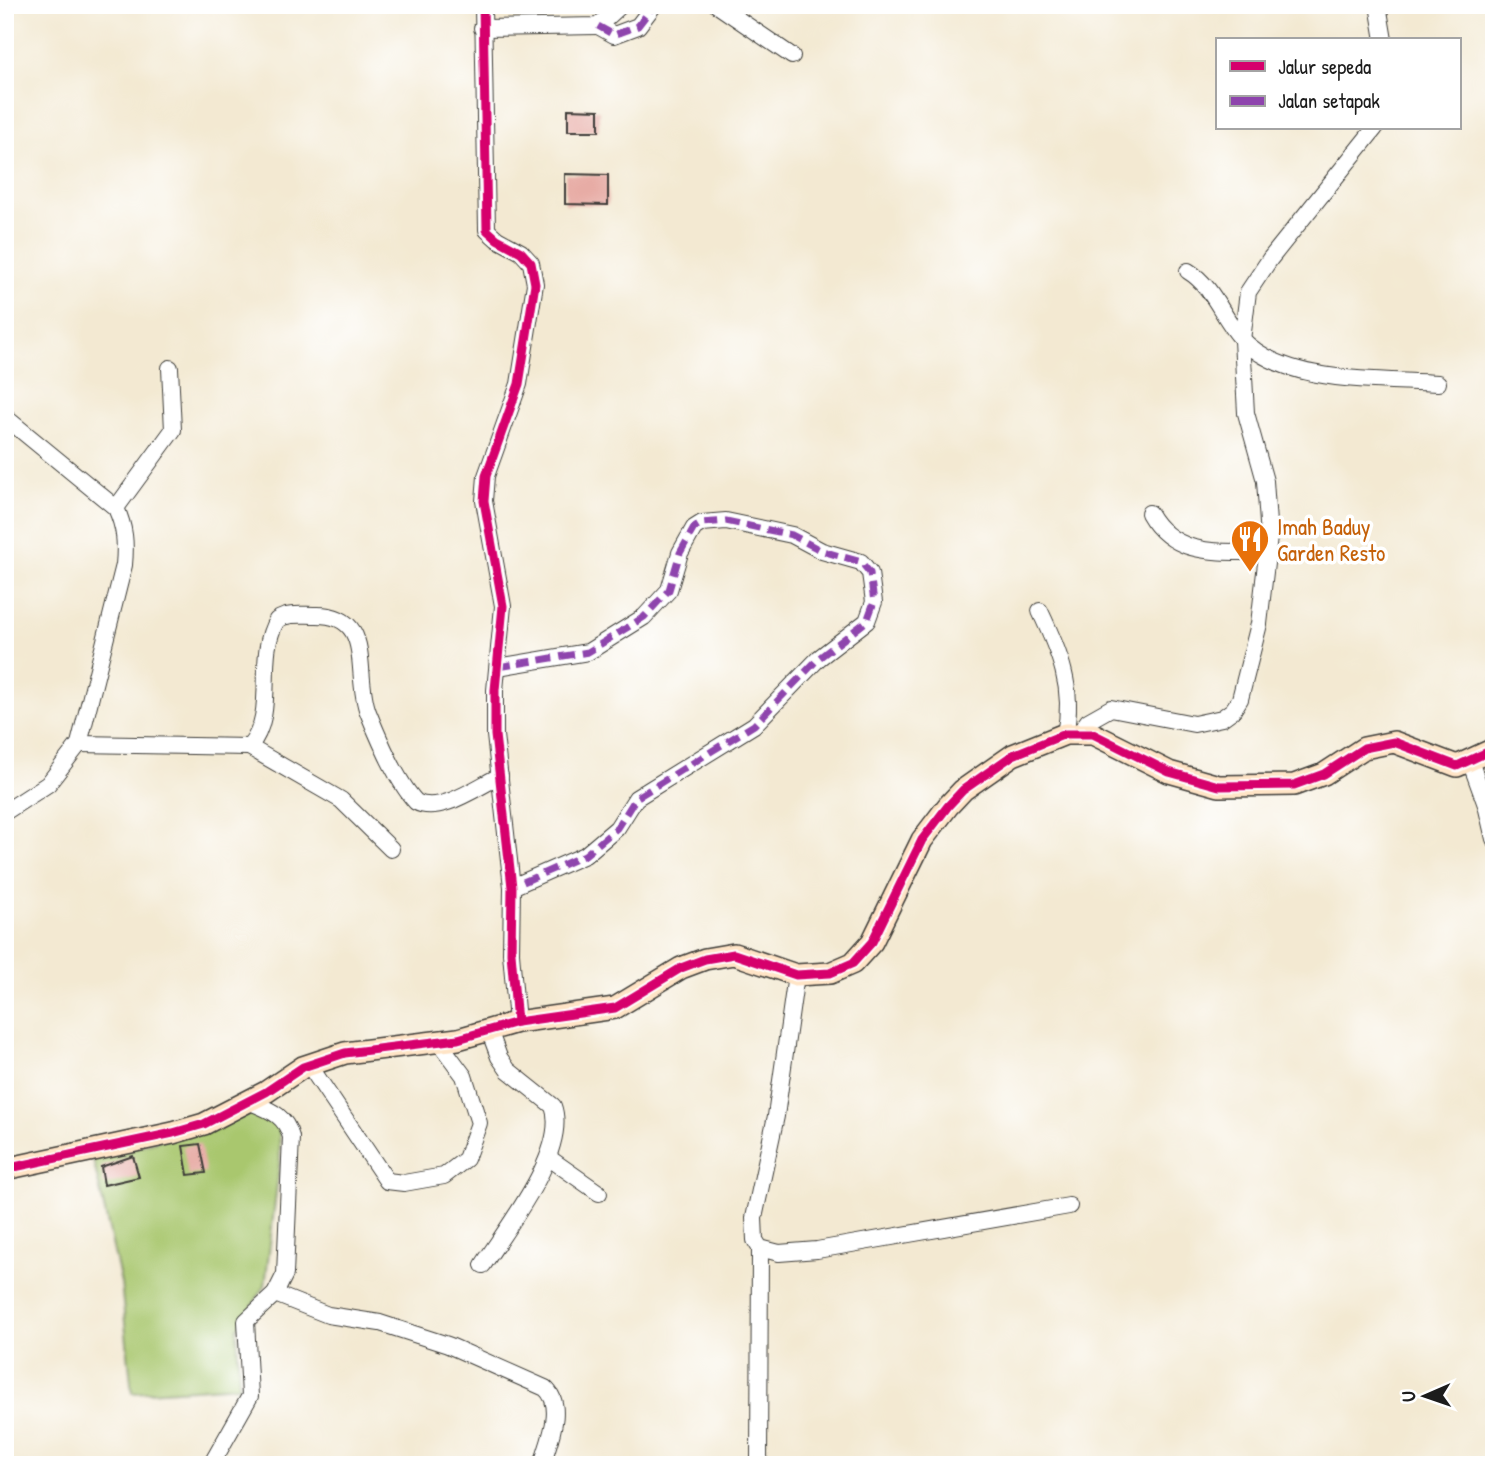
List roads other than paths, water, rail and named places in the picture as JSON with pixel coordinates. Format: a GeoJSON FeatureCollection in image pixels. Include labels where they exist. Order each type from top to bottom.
{"type":"FeatureCollection","features":[{"type":"Feature","properties":{"kind":"street"},"geometry":{"type":"LineString","coordinates":[[483,5],[487,230],[497,240],[522,252],[531,263],[535,284],[519,384],[486,476],[486,522],[503,606],[495,734],[512,887],[511,953],[517,1022]]}},
{"type":"Feature","properties":{"kind":"street"},"geometry":{"type":"LineString","coordinates":[[598,26],[621,5]]}},
{"type":"Feature","properties":{"kind":"street"},"geometry":{"type":"LineString","coordinates":[[482,28],[598,26],[614,35],[629,32],[654,5]]}},
{"type":"Feature","properties":{"kind":"street"},"geometry":{"type":"LineString","coordinates":[[717,5],[792,56]]}},
{"type":"Feature","properties":{"kind":"street"},"geometry":{"type":"LineString","coordinates":[[1378,5],[1384,38]]}},
{"type":"Feature","properties":{"kind":"street"},"geometry":{"type":"LineString","coordinates":[[5,1169],[204,1124],[309,1065],[345,1053],[438,1041],[517,1022],[615,1008],[681,968],[721,955],[746,957],[796,975],[830,973],[862,957],[922,840],[947,806],[963,790],[1013,755],[1073,733],[1111,708],[1195,724],[1222,718],[1233,710],[1248,677],[1266,583],[1268,552],[1265,481],[1246,413],[1242,340],[1251,284],[1373,130]]}},
{"type":"Feature","properties":{"kind":"street"},"geometry":{"type":"LineString","coordinates":[[1188,271],[1203,283],[1242,340],[1278,363],[1302,372],[1438,383]]}},
{"type":"Feature","properties":{"kind":"street"},"geometry":{"type":"LineString","coordinates":[[116,508],[173,430],[170,368]]}},
{"type":"Feature","properties":{"kind":"street"},"geometry":{"type":"LineString","coordinates":[[5,417],[116,508],[124,525],[126,542],[124,565],[79,744],[48,784],[5,813]]}},
{"type":"Feature","properties":{"kind":"street"},"geometry":{"type":"LineString","coordinates":[[1149,513],[1158,529],[1179,544],[1209,550],[1268,552]]}},
{"type":"Feature","properties":{"kind":"street"},"geometry":{"type":"LineString","coordinates":[[498,667],[588,652],[620,635],[644,617],[668,590],[680,553],[694,528],[702,523],[726,522],[792,535],[822,551],[861,562],[870,573],[874,603],[867,621],[819,658],[754,725],[636,798],[617,828],[585,855],[512,887]]}},
{"type":"Feature","properties":{"kind":"street"},"geometry":{"type":"LineString","coordinates":[[1040,611],[1064,667],[1073,733]]}},
{"type":"Feature","properties":{"kind":"street"},"geometry":{"type":"LineString","coordinates":[[248,747],[263,721],[271,636],[277,620],[288,615],[330,615],[342,619],[356,640],[368,713],[416,802],[428,806],[446,802],[500,776]]}},
{"type":"Feature","properties":{"kind":"street"},"geometry":{"type":"LineString","coordinates":[[1073,733],[1115,743],[1190,780],[1219,786],[1294,785],[1324,774],[1364,748],[1394,742],[1452,765],[1494,750]]}},
{"type":"Feature","properties":{"kind":"street"},"geometry":{"type":"LineString","coordinates":[[79,744],[248,747],[341,800],[391,849]]}},
{"type":"Feature","properties":{"kind":"street"},"geometry":{"type":"LineString","coordinates":[[1469,761],[1486,805],[1494,839]]}},
{"type":"Feature","properties":{"kind":"street"},"geometry":{"type":"LineString","coordinates":[[759,1465],[760,1248],[755,1241],[754,1218],[776,1115],[796,975]]}},
{"type":"Feature","properties":{"kind":"street"},"geometry":{"type":"LineString","coordinates":[[483,1265],[550,1158],[556,1130],[553,1106],[508,1070],[499,1057],[489,1030]]}},
{"type":"Feature","properties":{"kind":"street"},"geometry":{"type":"LineString","coordinates":[[309,1065],[387,1181],[404,1183],[426,1180],[444,1176],[466,1159],[479,1123],[464,1076],[438,1041]]}},
{"type":"Feature","properties":{"kind":"street"},"geometry":{"type":"LineString","coordinates":[[211,1465],[250,1395],[246,1321],[281,1286],[286,1261],[291,1137],[285,1120],[278,1114],[248,1101]]}},
{"type":"Feature","properties":{"kind":"street"},"geometry":{"type":"LineString","coordinates":[[550,1158],[599,1193]]}},
{"type":"Feature","properties":{"kind":"street"},"geometry":{"type":"LineString","coordinates":[[760,1248],[779,1253],[817,1250],[1069,1206]]}},
{"type":"Feature","properties":{"kind":"street"},"geometry":{"type":"LineString","coordinates":[[275,1294],[320,1313],[380,1322],[438,1341],[545,1388],[554,1399],[555,1414],[542,1465]]}},
{"type":"Feature","properties":{"kind":"place","name":"Imah Baduy Garden Resto"},"geometry":{"type":"Point","coordinates":[1250,573]}}]}
